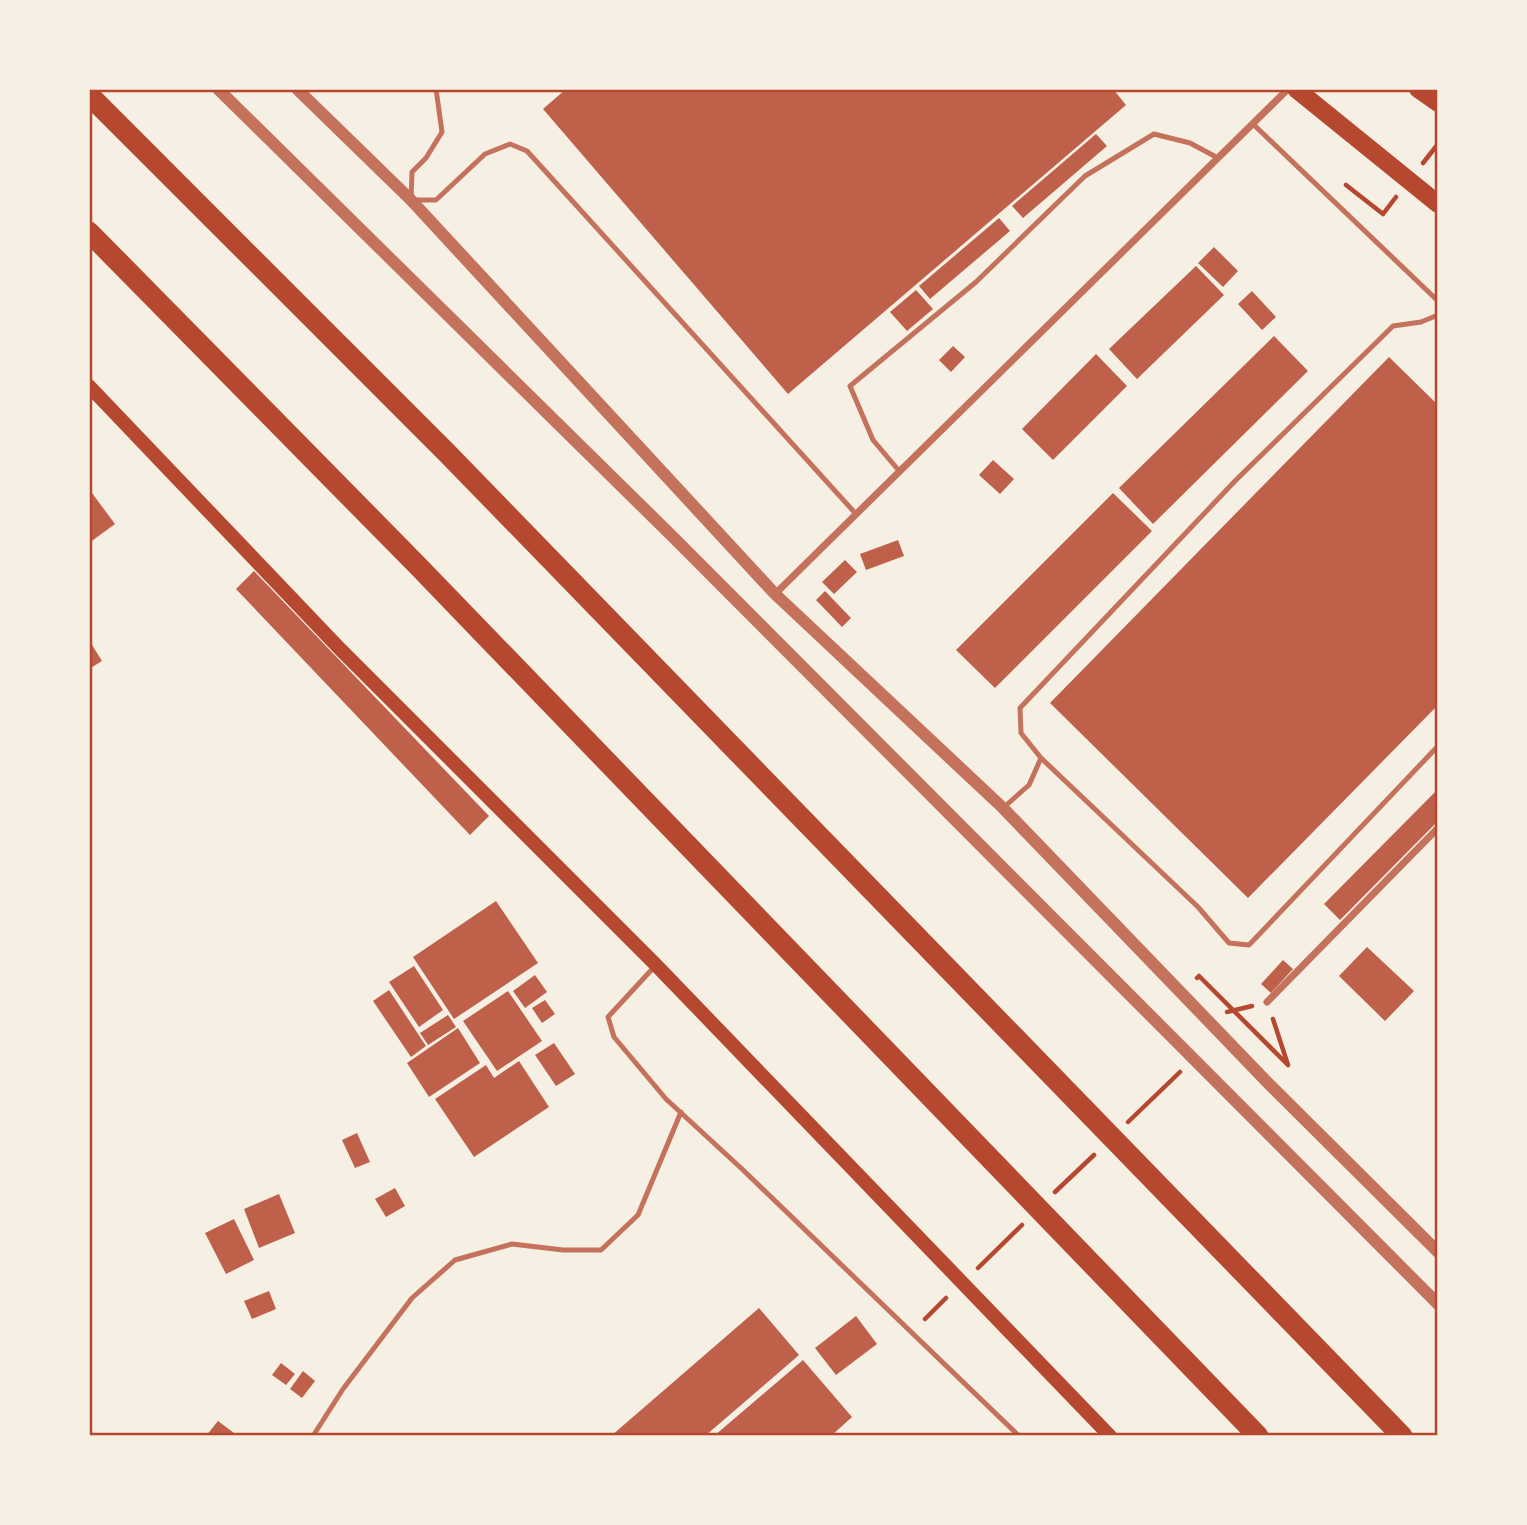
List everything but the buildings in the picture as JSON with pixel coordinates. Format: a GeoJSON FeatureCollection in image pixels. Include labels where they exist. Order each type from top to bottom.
{"type":"FeatureCollection","features":[{"type":"Feature","properties":{"kind":"highway"},"geometry":{"type":"LineString","coordinates":[[89,95],[457,463],[1402,1436]]}},
{"type":"Feature","properties":{"kind":"highway"},"geometry":{"type":"LineString","coordinates":[[89,232],[427,576],[1258,1436]]}},
{"type":"Feature","properties":{"kind":"main road"},"geometry":{"type":"LineString","coordinates":[[1296,89],[1438,204]]}},
{"type":"Feature","properties":{"kind":"main road"},"geometry":{"type":"LineString","coordinates":[[1418,89],[1438,103]]}},
{"type":"Feature","properties":{"kind":"main road"},"geometry":{"type":"LineString","coordinates":[[89,386],[340,649],[656,965],[1110,1436]]}},
{"type":"Feature","properties":{"kind":"street"},"geometry":{"type":"LineString","coordinates":[[218,89],[674,538],[1438,1304]]}},
{"type":"Feature","properties":{"kind":"street"},"geometry":{"type":"LineString","coordinates":[[297,89],[411,200],[775,594],[1003,808],[1269,1084],[1438,1252]]}},
{"type":"Feature","properties":{"kind":"street"},"geometry":{"type":"LineString","coordinates":[[775,594],[1288,89]]}},
{"type":"Feature","properties":{"kind":"street"},"geometry":{"type":"LineString","coordinates":[[1267,1002],[1438,828]]}},
{"type":"Feature","properties":{"kind":"lane"},"geometry":{"type":"LineString","coordinates":[[436,89],[442,132],[426,158],[412,172],[411,200],[436,200],[485,154],[510,145],[527,151],[856,514]]}},
{"type":"Feature","properties":{"kind":"lane"},"geometry":{"type":"LineString","coordinates":[[1253,124],[1438,301]]}},
{"type":"Feature","properties":{"kind":"lane"},"geometry":{"type":"LineString","coordinates":[[900,472],[873,440],[850,386],[976,282],[1085,176],[1117,156],[1153,134],[1190,143],[1218,158]]}},
{"type":"Feature","properties":{"kind":"lane"},"geometry":{"type":"LineString","coordinates":[[1438,315],[1421,322],[1394,326],[1235,481],[1020,708],[1021,733],[1041,758],[1198,907],[1229,943],[1249,945],[1438,746]]}},
{"type":"Feature","properties":{"kind":"lane"},"geometry":{"type":"LineString","coordinates":[[1003,808],[1028,785],[1041,758]]}},
{"type":"Feature","properties":{"kind":"lane"},"geometry":{"type":"LineString","coordinates":[[656,965],[608,1017],[614,1037],[666,1099],[1019,1436]]}},
{"type":"Feature","properties":{"kind":"lane"},"geometry":{"type":"LineString","coordinates":[[313,1436],[343,1389],[412,1298],[455,1260],[512,1244],[563,1250],[601,1250],[638,1215],[681,1112]]}},
{"type":"Feature","properties":{"kind":"path"},"geometry":{"type":"LineString","coordinates":[[1339,180],[1383,214]]}},
{"type":"Feature","properties":{"kind":"path"},"geometry":{"type":"LineString","coordinates":[[1194,981],[1199,976],[1238,1015],[1288,1065],[1267,1002],[1225,1013],[1217,1005]]}},
{"type":"Feature","properties":{"kind":"path"},"geometry":{"type":"LineString","coordinates":[[1228,1024],[1238,1015]]}},
{"type":"Feature","properties":{"kind":"path"},"geometry":{"type":"LineString","coordinates":[[1121,1129],[1189,1062]]}},
{"type":"Feature","properties":{"kind":"path"},"geometry":{"type":"LineString","coordinates":[[1052,1195],[1101,1148]]}},
{"type":"Feature","properties":{"kind":"path"},"geometry":{"type":"LineString","coordinates":[[974,1271],[1023,1224]]}},
{"type":"Feature","properties":{"kind":"path"},"geometry":{"type":"LineString","coordinates":[[925,1319],[954,1290]]}}]}
